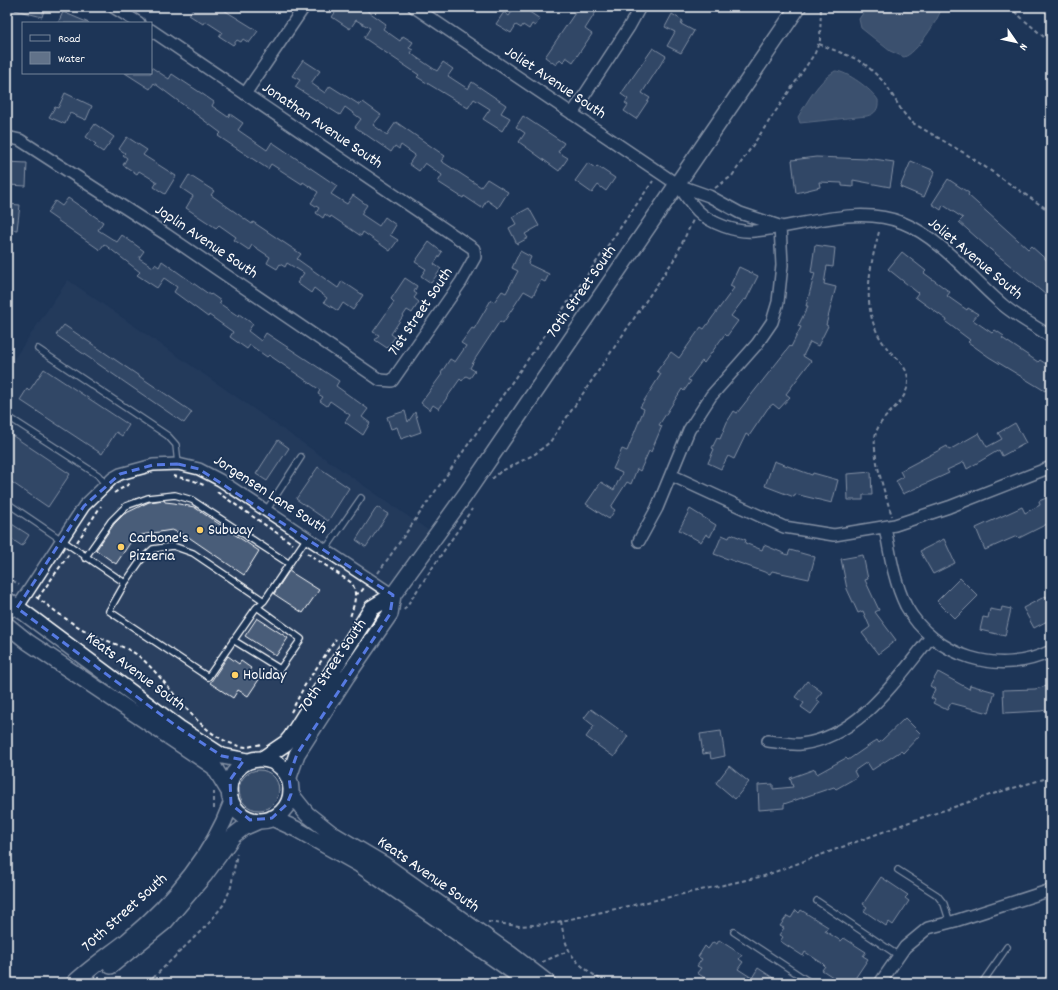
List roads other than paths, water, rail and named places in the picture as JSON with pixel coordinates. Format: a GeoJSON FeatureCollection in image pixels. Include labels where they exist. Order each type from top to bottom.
{"type":"FeatureCollection","features":[{"type":"Feature","properties":{"kind":"main road","name":"70th Street South"},"geometry":{"type":"LineString","coordinates":[[264,758],[286,743],[291,737],[372,608],[393,595],[465,494],[798,7]]}},
{"type":"Feature","properties":{"kind":"main road","name":"70th Street South"},"geometry":{"type":"LineString","coordinates":[[289,777],[297,754],[347,676],[390,614],[393,595]]}},
{"type":"Feature","properties":{"kind":"main road","name":"Keats Avenue South"},"geometry":{"type":"LineString","coordinates":[[10,606],[179,728],[222,756],[248,760]]}},
{"type":"Feature","properties":{"kind":"main road","name":"Keats Avenue South"},"geometry":{"type":"LineString","coordinates":[[7,625],[61,664],[214,767],[230,797]]}},
{"type":"Feature","properties":{"kind":"main road"},"geometry":{"type":"LineString","coordinates":[[264,758],[283,768],[289,777],[291,794],[287,804],[281,812],[266,820],[243,816],[230,797],[234,772],[248,760],[264,758]]}},
{"type":"Feature","properties":{"kind":"main road","name":"Keats Avenue South"},"geometry":{"type":"LineString","coordinates":[[291,794],[307,814],[331,832],[385,865],[529,976]]}},
{"type":"Feature","properties":{"kind":"main road","name":"70th Street South"},"geometry":{"type":"LineString","coordinates":[[74,983],[127,941],[155,915],[189,879],[222,828],[230,797]]}},
{"type":"Feature","properties":{"kind":"main road","name":"70th Street South"},"geometry":{"type":"LineString","coordinates":[[88,983],[129,953],[165,922],[204,876],[234,835],[243,828],[266,820]]}},
{"type":"Feature","properties":{"kind":"main road","name":"Keats Avenue South"},"geometry":{"type":"LineString","coordinates":[[266,820],[296,829],[360,864],[529,976],[548,983]]}},
{"type":"Feature","properties":{"kind":"street"},"geometry":{"type":"LineString","coordinates":[[113,7],[137,22]]}},
{"type":"Feature","properties":{"kind":"street"},"geometry":{"type":"LineString","coordinates":[[245,94],[304,7]]}},
{"type":"Feature","properties":{"kind":"street","name":"Joliet Avenue South"},"geometry":{"type":"LineString","coordinates":[[414,7],[678,184],[709,196],[740,213],[780,226]]}},
{"type":"Feature","properties":{"kind":"street"},"geometry":{"type":"LineString","coordinates":[[572,114],[629,27],[640,7]]}},
{"type":"Feature","properties":{"kind":"street","name":"Jonathan Avenue South"},"geometry":{"type":"LineString","coordinates":[[152,31],[474,249]]}},
{"type":"Feature","properties":{"kind":"street","name":"Joplin Avenue South"},"geometry":{"type":"LineString","coordinates":[[7,137],[20,140],[160,230],[383,380]]}},
{"type":"Feature","properties":{"kind":"street","name":"Joliet Avenue South"},"geometry":{"type":"LineString","coordinates":[[678,184],[699,212],[720,224],[737,229],[753,231],[839,217],[869,217],[903,223],[931,238],[1004,306],[1051,337]]}},
{"type":"Feature","properties":{"kind":"street"},"geometry":{"type":"LineString","coordinates":[[639,541],[657,508],[689,430],[711,396],[757,344],[772,322],[778,302],[782,265],[780,226]]}},
{"type":"Feature","properties":{"kind":"street","name":"71st Street South"},"geometry":{"type":"LineString","coordinates":[[383,380],[392,381],[396,378],[461,282],[475,257],[474,249]]}},
{"type":"Feature","properties":{"kind":"street","name":"Jorgensen Lane South"},"geometry":{"type":"LineString","coordinates":[[10,606],[28,591],[84,506],[105,484],[120,474],[153,465],[178,464],[206,472],[393,595]]}},
{"type":"Feature","properties":{"kind":"street"},"geometry":{"type":"LineString","coordinates":[[671,475],[784,527],[834,535],[885,527],[949,507],[1051,468]]}},
{"type":"Feature","properties":{"kind":"street"},"geometry":{"type":"LineString","coordinates":[[885,527],[899,590],[910,613],[931,637],[963,655],[991,662],[1023,661],[1051,651]]}},
{"type":"Feature","properties":{"kind":"street"},"geometry":{"type":"LineString","coordinates":[[768,741],[805,743],[828,736],[854,721],[877,701],[931,637]]}},
{"type":"Feature","properties":{"kind":"street"},"geometry":{"type":"LineString","coordinates":[[880,983],[905,947],[928,928],[950,923],[1051,890]]}},
{"type":"Feature","properties":{"kind":"lane"},"geometry":{"type":"LineString","coordinates":[[38,349],[168,436],[176,445],[178,464]]}},
{"type":"Feature","properties":{"kind":"lane"},"geometry":{"type":"LineString","coordinates":[[7,416],[98,475],[105,484]]}},
{"type":"Feature","properties":{"kind":"lane"},"geometry":{"type":"LineString","coordinates":[[265,512],[301,458]]}},
{"type":"Feature","properties":{"kind":"lane"},"geometry":{"type":"LineString","coordinates":[[85,558],[111,521],[126,506],[148,498],[174,495],[192,500],[288,563]]}},
{"type":"Feature","properties":{"kind":"lane"},"geometry":{"type":"LineString","coordinates":[[325,550],[361,498]]}},
{"type":"Feature","properties":{"kind":"lane"},"geometry":{"type":"LineString","coordinates":[[7,503],[62,540],[85,558],[125,583]]}},
{"type":"Feature","properties":{"kind":"lane"},"geometry":{"type":"LineString","coordinates":[[264,602],[192,552],[174,546],[153,550],[141,560],[125,583],[109,611],[208,677],[257,607],[264,602],[288,563],[306,539]]}},
{"type":"Feature","properties":{"kind":"lane"},"geometry":{"type":"LineString","coordinates":[[233,640],[280,669],[301,640],[257,607]]}},
{"type":"Feature","properties":{"kind":"lane"},"geometry":{"type":"LineString","coordinates":[[898,870],[937,896],[944,904],[950,923]]}},
{"type":"Feature","properties":{"kind":"lane"},"geometry":{"type":"LineString","coordinates":[[817,901],[899,956]]}},
{"type":"Feature","properties":{"kind":"lane"},"geometry":{"type":"LineString","coordinates":[[734,932],[811,983]]}},
{"type":"Feature","properties":{"kind":"lane"},"geometry":{"type":"LineString","coordinates":[[982,983],[1007,947]]}},
{"type":"Feature","properties":{"kind":"water"},"geometry":{"type":"Polygon","coordinates":[[[867,7],[942,7],[921,43],[915,50],[904,57],[890,51],[861,28],[859,19],[867,7]]]}},
{"type":"Feature","properties":{"kind":"water"},"geometry":{"type":"Polygon","coordinates":[[[835,71],[846,74],[870,91],[878,100],[876,111],[867,116],[800,123],[798,117],[809,98],[824,80],[835,71]]]}},
{"type":"Feature","properties":{"kind":"place","name":"Subway"},"geometry":{"type":"Point","coordinates":[200,530]}},
{"type":"Feature","properties":{"kind":"place","name":"Carbone's Pizzeria"},"geometry":{"type":"Point","coordinates":[121,547]}},
{"type":"Feature","properties":{"kind":"place","name":"Holiday"},"geometry":{"type":"Point","coordinates":[235,675]}}]}
